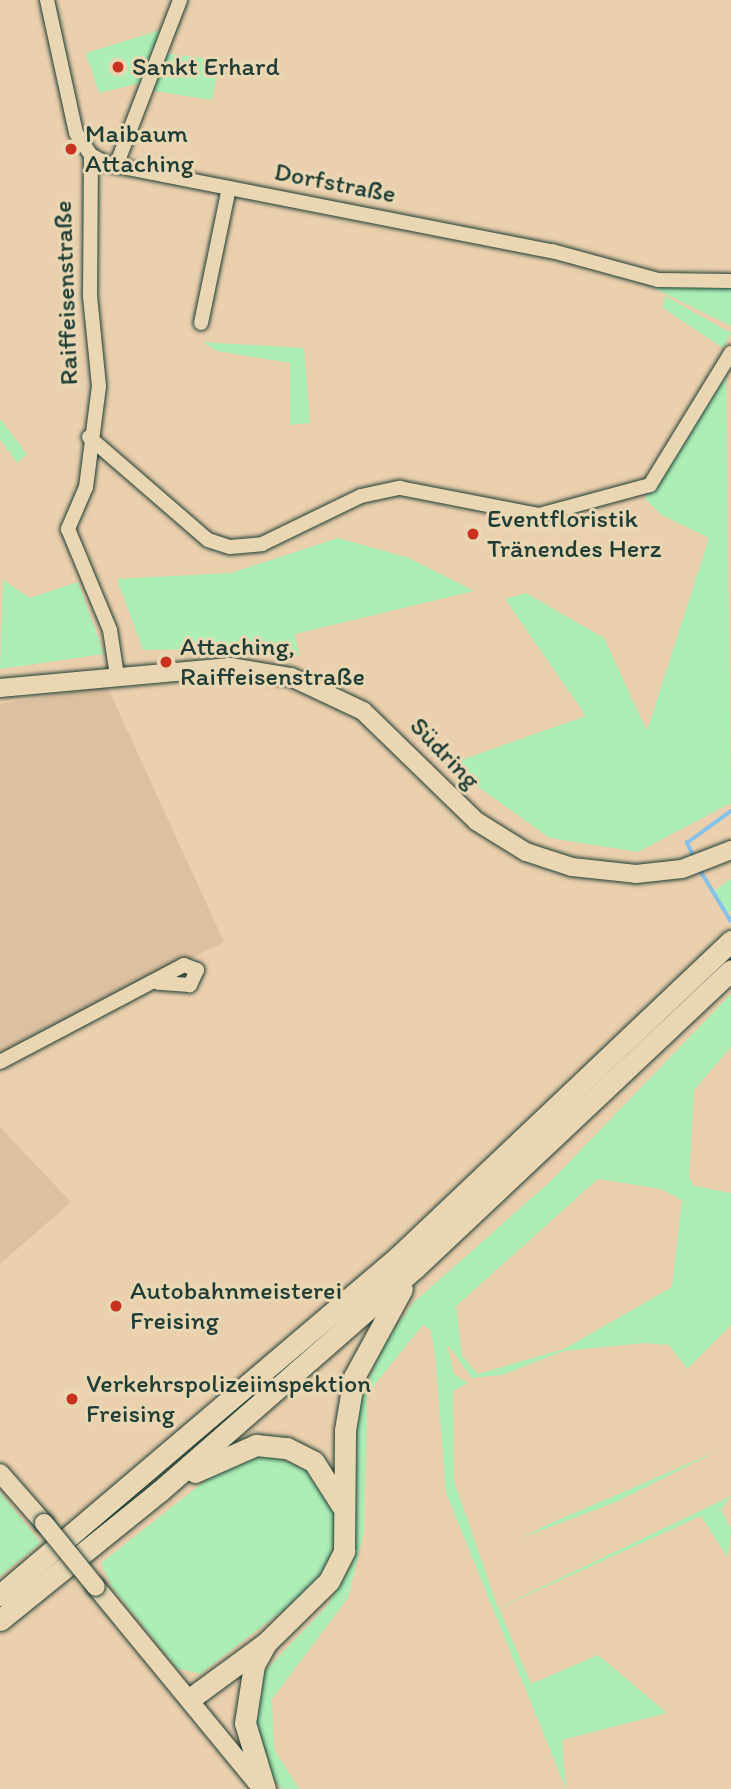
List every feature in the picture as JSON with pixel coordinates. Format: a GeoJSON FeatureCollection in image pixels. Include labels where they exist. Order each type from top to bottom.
{"type":"FeatureCollection","features":[{"type":"Feature","properties":{"kind":"highway"},"geometry":{"type":"LineString","coordinates":[[0,1595],[400,1256],[731,941]]}},
{"type":"Feature","properties":{"kind":"highway"},"geometry":{"type":"LineString","coordinates":[[0,1620],[160,1491],[415,1268],[731,970]]}},
{"type":"Feature","properties":{"kind":"highway"},"geometry":{"type":"LineString","coordinates":[[191,1698],[266,1643],[330,1581],[344,1551],[345,1430],[354,1377],[415,1268]]}},
{"type":"Feature","properties":{"kind":"highway"},"geometry":{"type":"LineString","coordinates":[[160,1491],[256,1445],[287,1448],[314,1462],[334,1484],[346,1516]]}},
{"type":"Feature","properties":{"kind":"highway"},"geometry":{"type":"LineString","coordinates":[[264,1789],[247,1741],[245,1705],[266,1643]]}},
{"type":"Feature","properties":{"kind":"main road","name":"Südring"},"geometry":{"type":"LineString","coordinates":[[117,676],[230,667],[309,683],[363,711],[475,821],[526,852],[595,871],[682,869],[731,850]]}},
{"type":"Feature","properties":{"kind":"main road"},"geometry":{"type":"LineString","coordinates":[[0,688],[117,676]]}},
{"type":"Feature","properties":{"kind":"main road"},"geometry":{"type":"LineString","coordinates":[[0,1473],[191,1698],[264,1789]]}},
{"type":"Feature","properties":{"kind":"street"},"geometry":{"type":"LineString","coordinates":[[47,0],[65,99],[91,155]]}},
{"type":"Feature","properties":{"kind":"street"},"geometry":{"type":"LineString","coordinates":[[116,166],[180,0]]}},
{"type":"Feature","properties":{"kind":"street","name":"Dorfstraße"},"geometry":{"type":"LineString","coordinates":[[91,155],[116,166],[552,251],[658,280],[731,281]]}},
{"type":"Feature","properties":{"kind":"street","name":"Raiffeisenstraße"},"geometry":{"type":"LineString","coordinates":[[91,155],[90,296],[99,381],[89,437],[88,483],[68,533],[110,630],[117,676]]}},
{"type":"Feature","properties":{"kind":"street"},"geometry":{"type":"LineString","coordinates":[[201,323],[229,188]]}},
{"type":"Feature","properties":{"kind":"street"},"geometry":{"type":"LineString","coordinates":[[89,437],[208,540],[230,547],[262,544],[361,496],[391,489],[440,491],[539,515],[650,485],[731,353]]}},
{"type":"Feature","properties":{"kind":"street"},"geometry":{"type":"LineString","coordinates":[[0,1062],[158,984]]}},
{"type":"Feature","properties":{"kind":"shaded area"},"geometry":{"type":"Polygon","coordinates":[[[107,686],[224,942],[0,1053],[0,704],[107,686]]]}},
{"type":"Feature","properties":{"kind":"shaded area"},"geometry":{"type":"Polygon","coordinates":[[[0,1127],[71,1202],[0,1264],[0,1127]]]}},
{"type":"Feature","properties":{"kind":"green space"},"geometry":{"type":"Polygon","coordinates":[[[161,30],[141,83],[99,93],[86,53],[161,30]]]}},
{"type":"Feature","properties":{"kind":"green space"},"geometry":{"type":"Polygon","coordinates":[[[162,53],[220,60],[212,100],[147,90],[162,53]]]}},
{"type":"Feature","properties":{"kind":"green space"},"geometry":{"type":"Polygon","coordinates":[[[654,285],[731,287],[731,326],[656,289],[654,285]]]}},
{"type":"Feature","properties":{"kind":"green space"},"geometry":{"type":"Polygon","coordinates":[[[665,296],[731,333],[723,348],[663,308],[665,296]]]}},
{"type":"Feature","properties":{"kind":"green space"},"geometry":{"type":"Polygon","coordinates":[[[203,342],[304,348],[310,423],[290,425],[290,363],[217,351],[203,342]]]}},
{"type":"Feature","properties":{"kind":"green space"},"geometry":{"type":"Polygon","coordinates":[[[726,377],[731,803],[638,852],[550,838],[447,765],[586,716],[505,599],[526,593],[604,638],[647,731],[709,538],[660,514],[645,498],[726,377]]]}},
{"type":"Feature","properties":{"kind":"green space"},"geometry":{"type":"Polygon","coordinates":[[[0,419],[27,454],[17,463],[0,439],[0,419]]]}},
{"type":"Feature","properties":{"kind":"green space"},"geometry":{"type":"Polygon","coordinates":[[[338,538],[409,558],[474,591],[295,634],[299,656],[257,648],[143,650],[117,579],[231,573],[338,538]]]}},
{"type":"Feature","properties":{"kind":"green space"},"geometry":{"type":"Polygon","coordinates":[[[3,580],[30,598],[78,582],[104,654],[0,669],[3,580]]]}},
{"type":"Feature","properties":{"kind":"green space"},"geometry":{"type":"Polygon","coordinates":[[[731,879],[731,911],[728,913],[714,891],[731,879]]]}},
{"type":"Feature","properties":{"kind":"green space"},"geometry":{"type":"Polygon","coordinates":[[[731,994],[731,1047],[694,1090],[689,1178],[694,1186],[731,1193],[731,1325],[687,1369],[669,1345],[645,1343],[564,1351],[502,1375],[472,1378],[447,1344],[454,1374],[468,1383],[453,1391],[454,1481],[498,1608],[731,1496],[721,1510],[731,1529],[728,1558],[701,1516],[499,1608],[531,1684],[598,1655],[667,1713],[562,1740],[566,1789],[446,1493],[436,1363],[431,1330],[423,1325],[367,1394],[364,1532],[348,1598],[272,1699],[274,1749],[299,1789],[282,1789],[266,1769],[253,1728],[261,1675],[327,1606],[352,1564],[358,1404],[384,1344],[413,1303],[552,1180],[731,994]],[[598,1179],[456,1306],[462,1356],[478,1374],[564,1349],[672,1287],[682,1200],[661,1189],[598,1179]]]}},
{"type":"Feature","properties":{"kind":"green space"},"geometry":{"type":"Polygon","coordinates":[[[718,1451],[616,1502],[521,1538],[551,1523],[718,1451]]]}},
{"type":"Feature","properties":{"kind":"green space"},"geometry":{"type":"Polygon","coordinates":[[[272,1455],[313,1473],[334,1504],[336,1540],[327,1565],[311,1589],[200,1674],[177,1668],[112,1587],[101,1563],[225,1465],[272,1455]]]}},
{"type":"Feature","properties":{"kind":"green space"},"geometry":{"type":"Polygon","coordinates":[[[0,1492],[41,1543],[0,1576],[0,1492]]]}},
{"type":"Feature","properties":{"kind":"waterway"},"geometry":{"type":"LineString","coordinates":[[694,858],[687,843],[731,811]]}},
{"type":"Feature","properties":{"kind":"waterway"},"geometry":{"type":"LineString","coordinates":[[699,868],[731,921]]}},
{"type":"Feature","properties":{"kind":"place","name":"Sankt Erhard"},"geometry":{"type":"Point","coordinates":[118,67]}},
{"type":"Feature","properties":{"kind":"place","name":"Maibaum Attaching"},"geometry":{"type":"Point","coordinates":[71,149]}},
{"type":"Feature","properties":{"kind":"place","name":"Eventfloristik Tränendes Herz"},"geometry":{"type":"Point","coordinates":[473,534]}},
{"type":"Feature","properties":{"kind":"place","name":"Attaching, Raiffeisenstraße"},"geometry":{"type":"Point","coordinates":[166,662]}},
{"type":"Feature","properties":{"kind":"place","name":"Autobahnmeisterei Freising"},"geometry":{"type":"Point","coordinates":[116,1306]}},
{"type":"Feature","properties":{"kind":"place","name":"Verkehrspolizeiinspektion Freising"},"geometry":{"type":"Point","coordinates":[72,1399]}}]}
